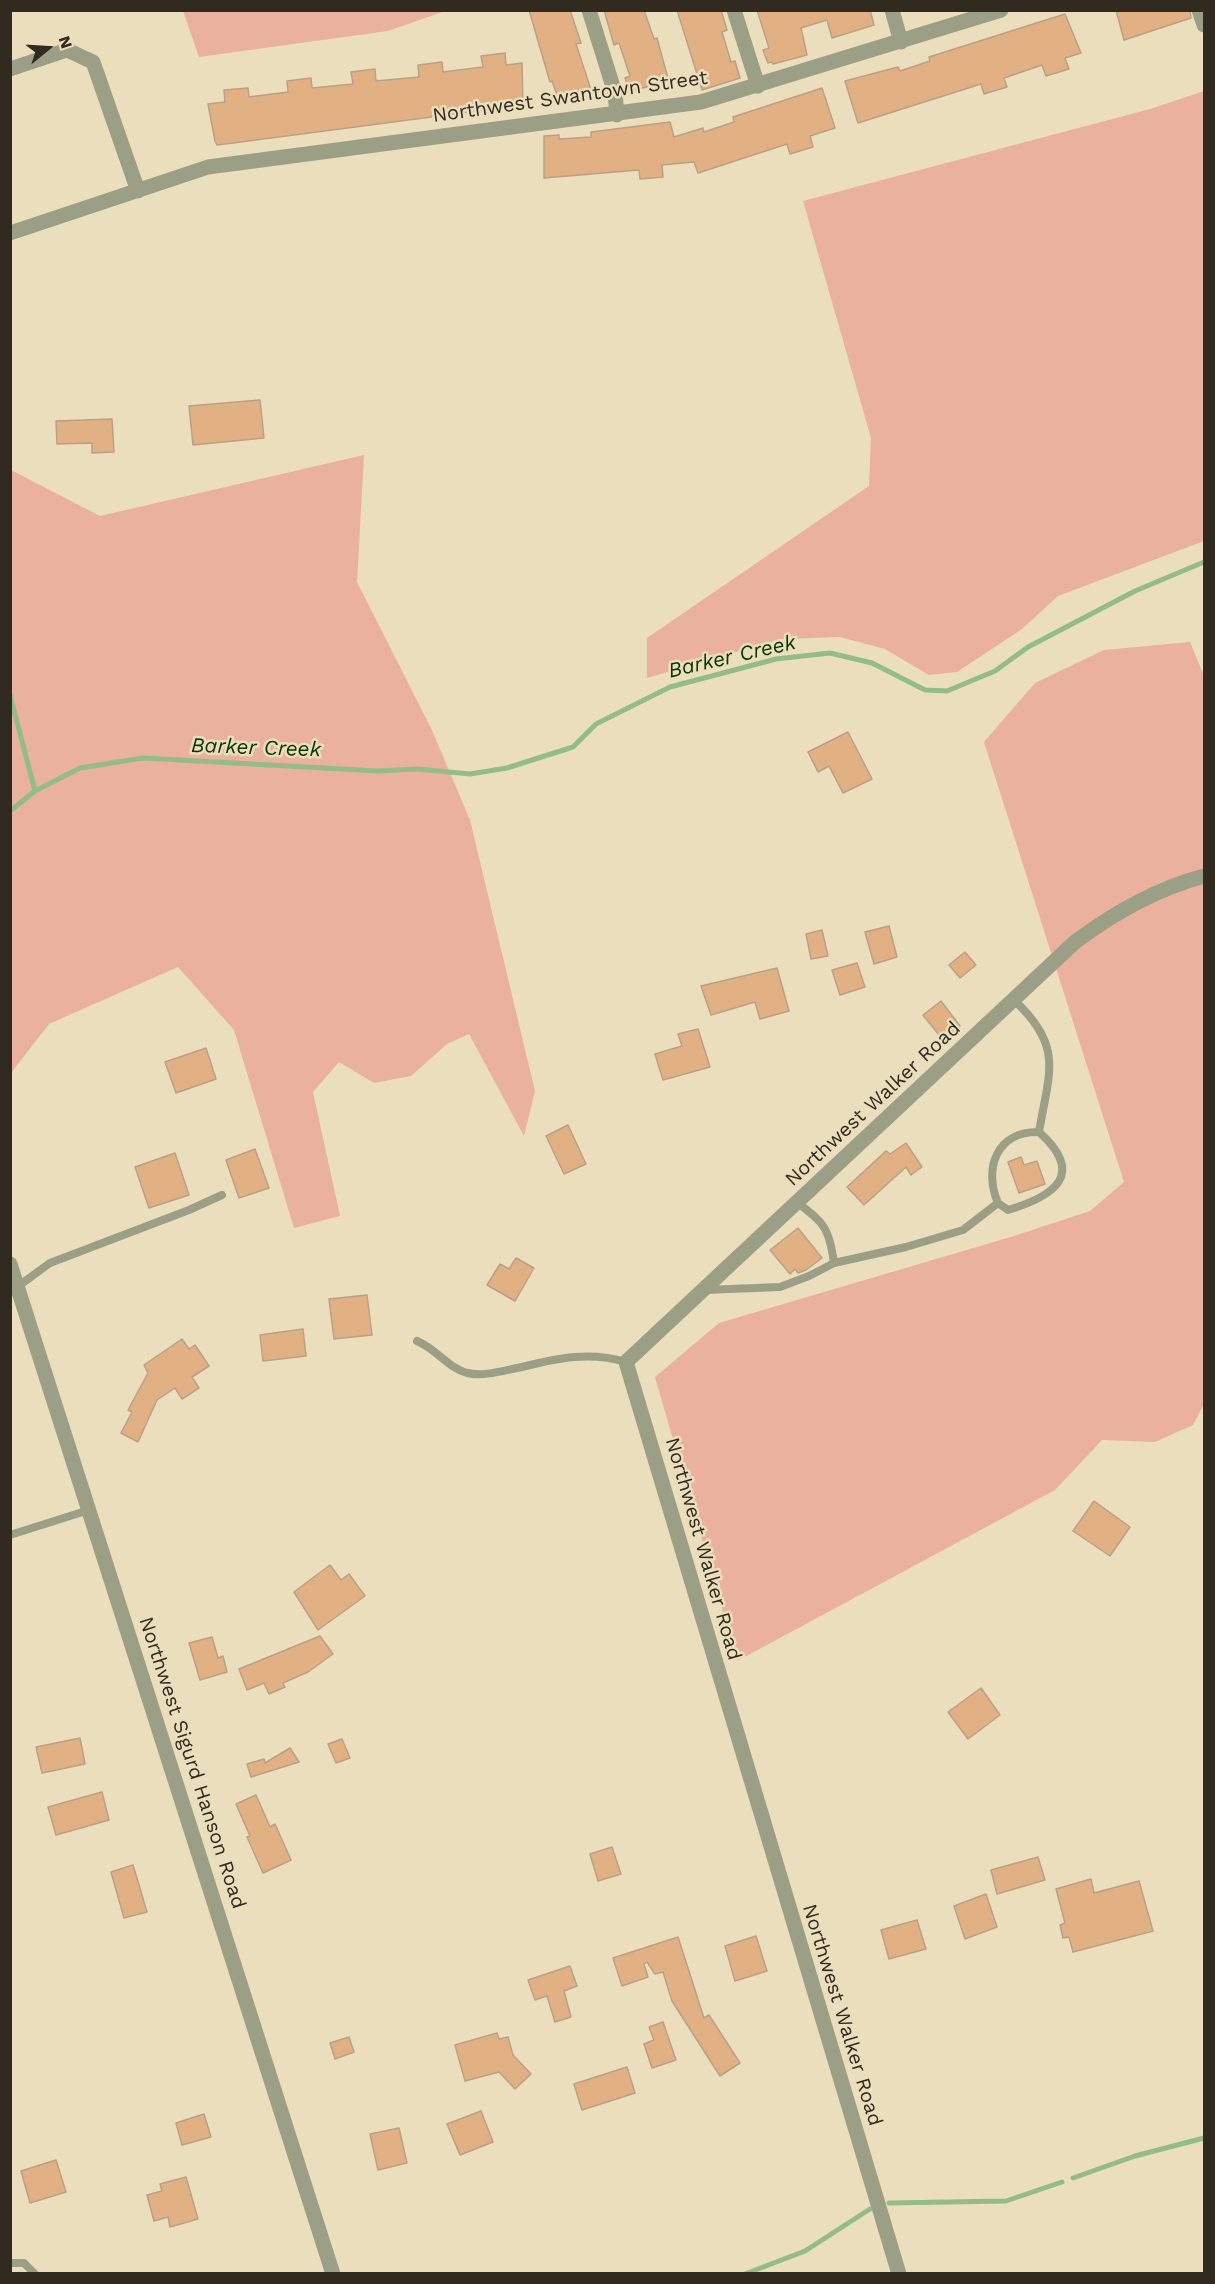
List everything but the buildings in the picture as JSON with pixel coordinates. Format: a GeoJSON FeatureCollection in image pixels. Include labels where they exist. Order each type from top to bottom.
{"type":"FeatureCollection","features":[{"type":"Feature","properties":{"kind":"street"},"geometry":{"type":"LineString","coordinates":[[589,10],[615,93],[617,115]]}},
{"type":"Feature","properties":{"kind":"street"},"geometry":{"type":"LineString","coordinates":[[734,10],[758,86]]}},
{"type":"Feature","properties":{"kind":"street"},"geometry":{"type":"LineString","coordinates":[[892,10],[901,42]]}},
{"type":"Feature","properties":{"kind":"street","name":"Northwest Swantown Street"},"geometry":{"type":"LineString","coordinates":[[10,233],[208,167],[678,107],[758,86],[1001,10]]}},
{"type":"Feature","properties":{"kind":"street"},"geometry":{"type":"LineString","coordinates":[[1199,10],[1204,26]]}},
{"type":"Feature","properties":{"kind":"street"},"geometry":{"type":"LineString","coordinates":[[10,69],[67,50],[93,62],[138,191]]}},
{"type":"Feature","properties":{"kind":"street","name":"Northwest Walker Road"},"geometry":{"type":"LineString","coordinates":[[899,2274],[626,1362],[1015,1001],[1026,987],[1075,942],[1108,918],[1171,885],[1204,876]]}},
{"type":"Feature","properties":{"kind":"street","name":"Northwest Sigurd Hanson Road"},"geometry":{"type":"LineString","coordinates":[[10,1264],[333,2274]]}},
{"type":"Feature","properties":{"kind":"lane"},"geometry":{"type":"LineString","coordinates":[[1015,1001],[1035,1020],[1044,1035],[1050,1054],[1049,1078],[1039,1132]]}},
{"type":"Feature","properties":{"kind":"lane"},"geometry":{"type":"LineString","coordinates":[[1026,1132],[1039,1132],[1056,1147],[1062,1167],[1058,1187],[1042,1199],[1008,1210],[998,1203],[992,1191],[995,1158],[1002,1146],[1013,1136],[1026,1132]]}},
{"type":"Feature","properties":{"kind":"lane"},"geometry":{"type":"LineString","coordinates":[[17,1287],[50,1263],[189,1210],[222,1195]]}},
{"type":"Feature","properties":{"kind":"lane"},"geometry":{"type":"LineString","coordinates":[[798,1203],[818,1218],[830,1234],[834,1263]]}},
{"type":"Feature","properties":{"kind":"lane"},"geometry":{"type":"LineString","coordinates":[[704,1290],[780,1287],[834,1263],[906,1247],[963,1230],[998,1203]]}},
{"type":"Feature","properties":{"kind":"lane"},"geometry":{"type":"LineString","coordinates":[[417,1341],[433,1348],[453,1368],[469,1373],[501,1372],[568,1356],[608,1357],[626,1362]]}},
{"type":"Feature","properties":{"kind":"lane"},"geometry":{"type":"LineString","coordinates":[[10,1536],[89,1510]]}},
{"type":"Feature","properties":{"kind":"lane"},"geometry":{"type":"LineString","coordinates":[[10,2263],[24,2263],[35,2274]]}},
{"type":"Feature","properties":{"kind":"shaded area"},"geometry":{"type":"Polygon","coordinates":[[[183,10],[445,11],[388,31],[199,57],[183,10]]]}},
{"type":"Feature","properties":{"kind":"shaded area"},"geometry":{"type":"Polygon","coordinates":[[[1204,91],[1204,541],[1058,596],[1022,629],[957,672],[929,675],[885,649],[840,637],[780,639],[647,678],[647,638],[869,486],[871,438],[803,201],[1150,109],[1204,91]]]}},
{"type":"Feature","properties":{"kind":"shaded area"},"geometry":{"type":"Polygon","coordinates":[[[364,455],[357,582],[431,728],[470,820],[535,1091],[524,1136],[469,1034],[447,1044],[411,1076],[374,1083],[339,1062],[313,1092],[340,1216],[294,1228],[234,1030],[178,967],[49,1024],[11,1073],[11,470],[100,516],[364,455]]]}},
{"type":"Feature","properties":{"kind":"shaded area"},"geometry":{"type":"Polygon","coordinates":[[[1190,642],[1204,676],[1204,1404],[1193,1425],[1155,1442],[1102,1440],[1055,1490],[737,1661],[655,1377],[719,1323],[1014,1236],[1090,1211],[1124,1182],[984,742],[1035,683],[1104,650],[1190,642]]]}},
{"type":"Feature","properties":{"kind":"waterway","name":"Barker Creek"},"geometry":{"type":"LineString","coordinates":[[10,811],[35,791],[80,768],[143,758],[378,771],[417,769],[470,774],[507,768],[573,747],[596,724],[670,687],[776,659],[830,653],[872,663],[925,690],[947,691],[995,671],[1028,647],[1135,591],[1204,562]]}},
{"type":"Feature","properties":{"kind":"waterway"},"geometry":{"type":"LineString","coordinates":[[10,695],[35,791]]}},
{"type":"Feature","properties":{"kind":"waterway"},"geometry":{"type":"LineString","coordinates":[[1073,2178],[1135,2156],[1204,2138]]}},
{"type":"Feature","properties":{"kind":"waterway"},"geometry":{"type":"LineString","coordinates":[[889,2203],[1006,2201],[1062,2182]]}},
{"type":"Feature","properties":{"kind":"waterway"},"geometry":{"type":"LineString","coordinates":[[745,2274],[805,2251],[870,2209]]}}]}
